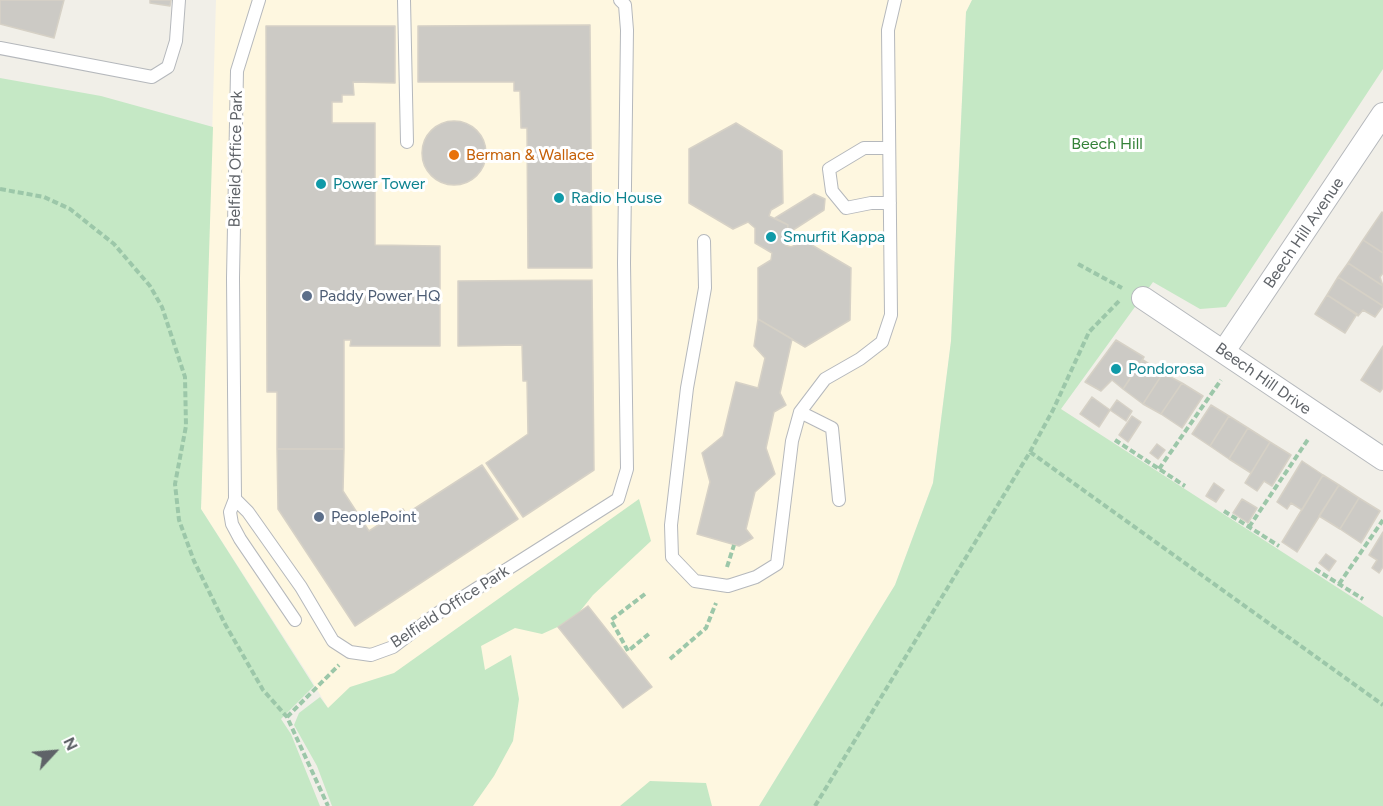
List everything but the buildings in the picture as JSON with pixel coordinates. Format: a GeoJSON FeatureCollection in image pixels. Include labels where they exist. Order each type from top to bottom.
{"type":"FeatureCollection","features":[{"type":"Feature","properties":{"kind":"street","name":"Beech Hill Avenue"},"geometry":{"type":"LineString","coordinates":[[1230,355],[1383,114]]}},
{"type":"Feature","properties":{"kind":"street","name":"Beech Hill Drive"},"geometry":{"type":"LineString","coordinates":[[1130,296],[1230,355],[1322,420],[1383,459]]}},
{"type":"Feature","properties":{"kind":"lane"},"geometry":{"type":"LineString","coordinates":[[0,48],[152,77],[168,67],[176,41],[179,0]]}},
{"type":"Feature","properties":{"kind":"lane","name":"Belfield Office Park"},"geometry":{"type":"LineString","coordinates":[[259,0],[237,71],[233,278],[235,499],[248,512],[301,587],[333,641],[350,652],[371,655],[393,647],[435,615],[618,499],[627,469],[624,263],[627,30],[625,5],[620,0]]}},
{"type":"Feature","properties":{"kind":"lane"},"geometry":{"type":"LineString","coordinates":[[404,0],[407,142]]}},
{"type":"Feature","properties":{"kind":"lane"},"geometry":{"type":"LineString","coordinates":[[704,241],[705,288],[687,387],[671,525],[672,557],[695,581],[728,586],[756,577],[777,564],[792,441],[800,412],[825,379],[860,359],[882,342],[891,315],[888,30],[895,0]]}},
{"type":"Feature","properties":{"kind":"lane"},"geometry":{"type":"LineString","coordinates":[[889,148],[864,148],[829,169],[832,191],[846,208],[871,203],[890,203]]}},
{"type":"Feature","properties":{"kind":"lane"},"geometry":{"type":"LineString","coordinates":[[800,412],[832,428],[839,500]]}},
{"type":"Feature","properties":{"kind":"lane"},"geometry":{"type":"LineString","coordinates":[[235,499],[230,512],[232,524],[295,620]]}},
{"type":"Feature","properties":{"kind":"path"},"geometry":{"type":"LineString","coordinates":[[0,189],[44,196],[70,209],[114,244],[150,286],[162,307],[185,377],[186,426],[175,484],[179,520],[194,561],[225,624],[263,690],[286,717],[328,806]]}},
{"type":"Feature","properties":{"kind":"path"},"geometry":{"type":"LineString","coordinates":[[815,806],[1030,452],[1053,410],[1089,332],[1130,296],[1078,264]]}},
{"type":"Feature","properties":{"kind":"path"},"geometry":{"type":"LineString","coordinates":[[1159,469],[1230,355]]}},
{"type":"Feature","properties":{"kind":"path"},"geometry":{"type":"LineString","coordinates":[[1249,527],[1322,420]]}},
{"type":"Feature","properties":{"kind":"path"},"geometry":{"type":"LineString","coordinates":[[1115,440],[1185,486]]}},
{"type":"Feature","properties":{"kind":"path"},"geometry":{"type":"LineString","coordinates":[[1030,452],[1383,705]]}},
{"type":"Feature","properties":{"kind":"path"},"geometry":{"type":"LineString","coordinates":[[1224,511],[1279,546]]}},
{"type":"Feature","properties":{"kind":"path"},"geometry":{"type":"LineString","coordinates":[[1339,584],[1383,520]]}},
{"type":"Feature","properties":{"kind":"path"},"geometry":{"type":"LineString","coordinates":[[670,659],[706,628],[734,545]]}},
{"type":"Feature","properties":{"kind":"path"},"geometry":{"type":"LineString","coordinates":[[1315,569],[1363,599]]}},
{"type":"Feature","properties":{"kind":"path"},"geometry":{"type":"LineString","coordinates":[[645,594],[611,620],[628,651],[650,633]]}},
{"type":"Feature","properties":{"kind":"path"},"geometry":{"type":"LineString","coordinates":[[286,717],[327,677]]}},
{"type":"Feature","properties":{"kind":"shaded area"},"geometry":{"type":"Polygon","coordinates":[[[216,0],[972,0],[966,12],[951,341],[933,483],[895,585],[759,806],[385,806],[311,679],[201,509],[216,0]]]}},
{"type":"Feature","properties":{"kind":"green space","name":"Beech Hill"},"geometry":{"type":"Polygon","coordinates":[[[972,0],[1383,0],[1383,69],[1226,307],[1200,309],[1153,282],[1061,409],[1383,617],[1383,806],[759,806],[895,585],[933,483],[951,341],[966,12],[972,0]]]}},
{"type":"Feature","properties":{"kind":"green space"},"geometry":{"type":"Polygon","coordinates":[[[0,78],[101,96],[213,127],[201,509],[314,686],[281,719],[291,734],[320,806],[0,806],[0,78]]]}},
{"type":"Feature","properties":{"kind":"green space"},"geometry":{"type":"Polygon","coordinates":[[[639,499],[651,541],[593,595],[573,620],[542,634],[515,628],[481,646],[485,670],[511,655],[519,699],[513,741],[494,776],[473,806],[332,806],[317,766],[294,725],[299,713],[320,697],[328,708],[350,687],[394,673],[639,499]]]}},
{"type":"Feature","properties":{"kind":"green space"},"geometry":{"type":"Polygon","coordinates":[[[650,781],[706,783],[712,806],[620,806],[650,781]]]}},
{"type":"Feature","properties":{"kind":"place","name":"Berman & Wallace"},"geometry":{"type":"Point","coordinates":[454,155]}},
{"type":"Feature","properties":{"kind":"place","name":"Power Tower"},"geometry":{"type":"Point","coordinates":[321,184]}},
{"type":"Feature","properties":{"kind":"place","name":"Radio House"},"geometry":{"type":"Point","coordinates":[559,198]}},
{"type":"Feature","properties":{"kind":"place","name":"Smurfit Kappa"},"geometry":{"type":"Point","coordinates":[771,237]}},
{"type":"Feature","properties":{"kind":"place","name":"Paddy Power HQ"},"geometry":{"type":"Point","coordinates":[307,296]}},
{"type":"Feature","properties":{"kind":"place","name":"Pondorosa"},"geometry":{"type":"Point","coordinates":[1116,369]}},
{"type":"Feature","properties":{"kind":"place","name":"PeoplePoint"},"geometry":{"type":"Point","coordinates":[319,517]}}]}
